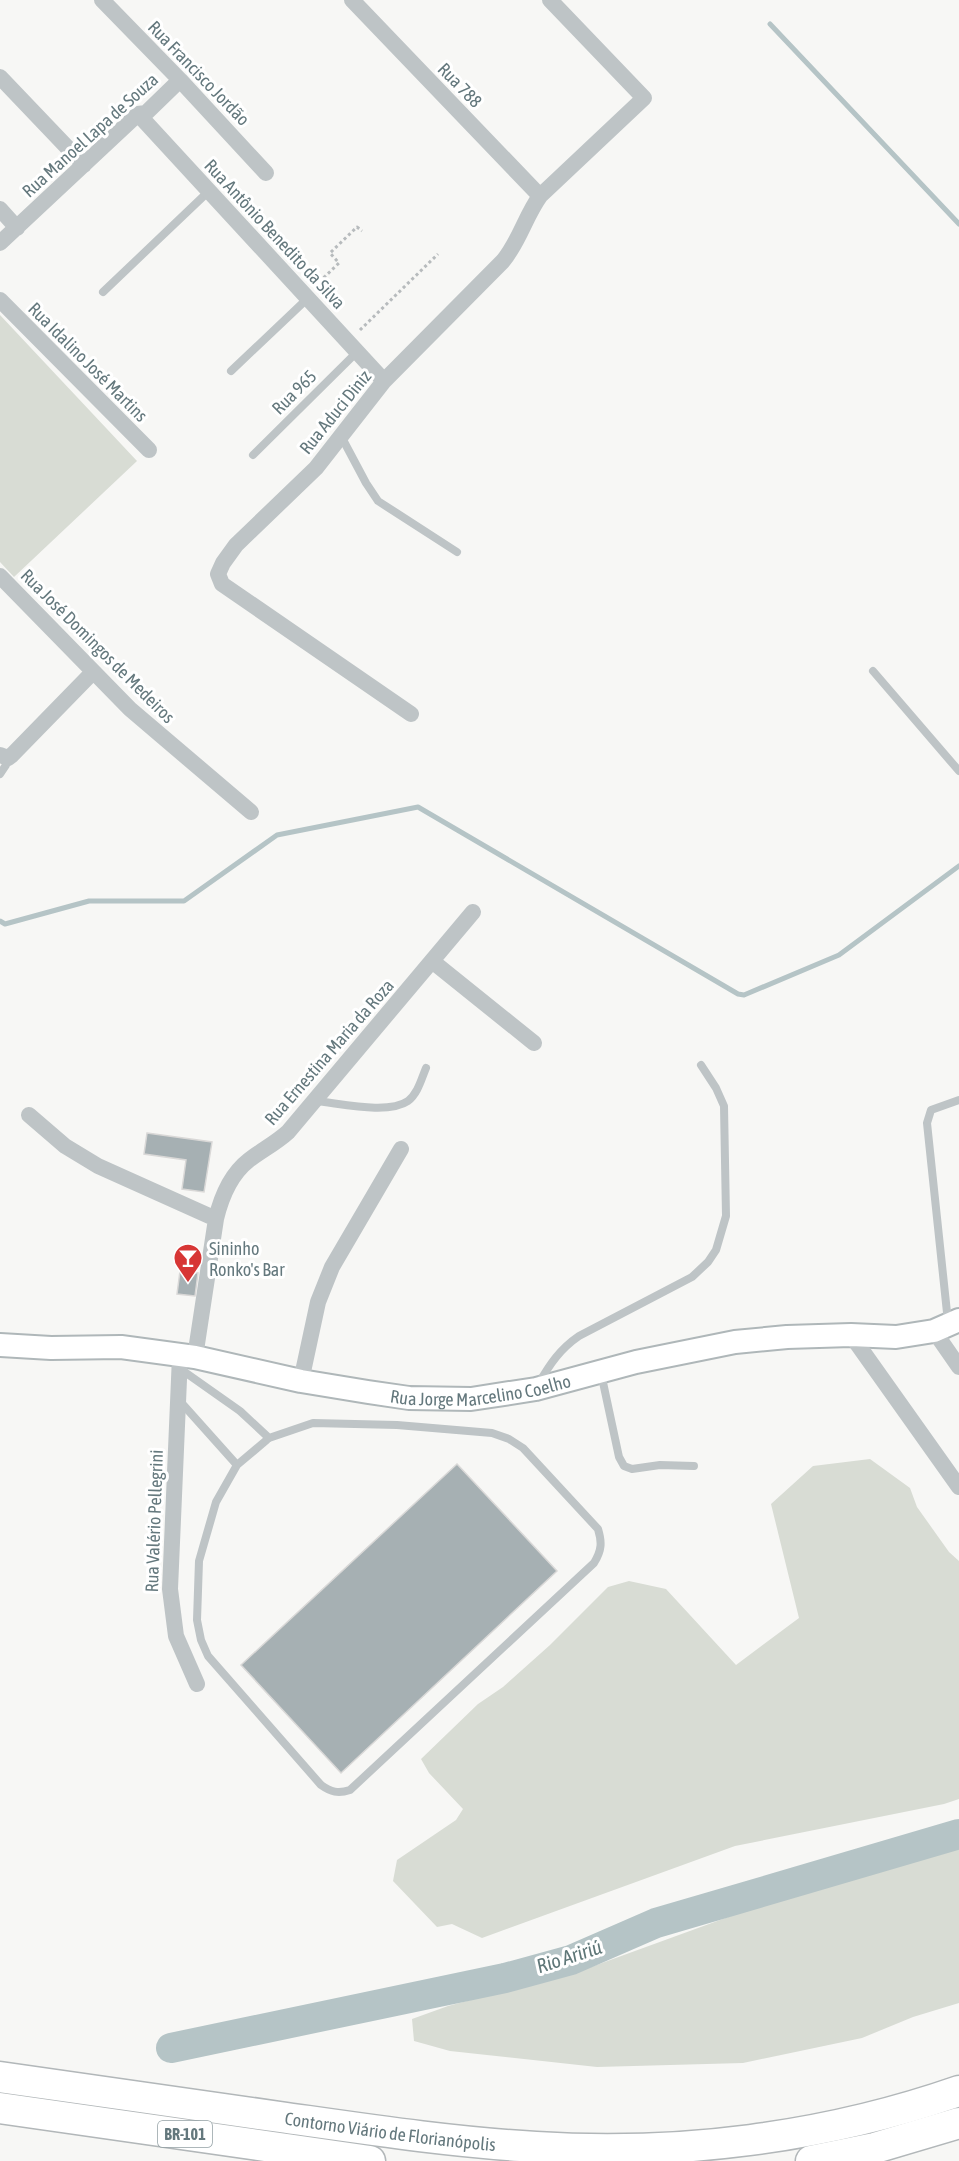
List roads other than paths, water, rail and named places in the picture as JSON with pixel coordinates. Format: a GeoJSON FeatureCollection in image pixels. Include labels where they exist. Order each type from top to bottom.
{"type":"FeatureCollection","features":[{"type":"Feature","properties":{"kind":"highway","name":"Contorno Viário de Florianópolis"},"geometry":{"type":"LineString","coordinates":[[0,2077],[415,2136],[537,2147],[594,2149],[686,2146],[778,2136],[868,2118],[959,2091]]}},
{"type":"Feature","properties":{"kind":"highway","name":"Contorno Viário de Florianópolis"},"geometry":{"type":"LineString","coordinates":[[0,2108],[370,2161]]}},
{"type":"Feature","properties":{"kind":"highway"},"geometry":{"type":"LineString","coordinates":[[811,2161],[875,2148],[959,2123]]}},
{"type":"Feature","properties":{"kind":"street","name":"Rua Francisco Jordão"},"geometry":{"type":"LineString","coordinates":[[102,0],[266,173]]}},
{"type":"Feature","properties":{"kind":"street","name":"Rua 788"},"geometry":{"type":"LineString","coordinates":[[352,0],[540,196]]}},
{"type":"Feature","properties":{"kind":"street","name":"Rua Aduci Diniz"},"geometry":{"type":"LineString","coordinates":[[411,714],[222,584],[218,574],[236,545],[316,468],[384,381],[503,261],[514,248],[540,196],[644,98],[550,0]]}},
{"type":"Feature","properties":{"kind":"street"},"geometry":{"type":"LineString","coordinates":[[0,77],[84,165]]}},
{"type":"Feature","properties":{"kind":"street","name":"Rua Manoel Lapa de Souza"},"geometry":{"type":"LineString","coordinates":[[0,243],[138,114],[146,112],[180,80]]}},
{"type":"Feature","properties":{"kind":"street","name":"Rua Antônio Benedito da Silva"},"geometry":{"type":"LineString","coordinates":[[138,114],[384,381]]}},
{"type":"Feature","properties":{"kind":"street"},"geometry":{"type":"LineString","coordinates":[[0,209],[17,228]]}},
{"type":"Feature","properties":{"kind":"street","name":"Rua Idalino José Martins"},"geometry":{"type":"LineString","coordinates":[[0,300],[148,450]]}},
{"type":"Feature","properties":{"kind":"street","name":"Rua José Domingos de Medeiros"},"geometry":{"type":"LineString","coordinates":[[0,576],[130,709],[251,812]]}},
{"type":"Feature","properties":{"kind":"street"},"geometry":{"type":"LineString","coordinates":[[4,756],[93,672]]}},
{"type":"Feature","properties":{"kind":"street","name":"Rua Ernestina Maria da Roza"},"geometry":{"type":"LineString","coordinates":[[185,1360],[219,1205],[227,1189],[243,1166],[288,1132],[473,912]]}},
{"type":"Feature","properties":{"kind":"street"},"geometry":{"type":"LineString","coordinates":[[432,961],[534,1043]]}},
{"type":"Feature","properties":{"kind":"street"},"geometry":{"type":"LineString","coordinates":[[29,1115],[65,1146],[98,1166],[216,1219]]}},
{"type":"Feature","properties":{"kind":"street"},"geometry":{"type":"LineString","coordinates":[[301,1381],[318,1302],[332,1267],[401,1149]]}},
{"type":"Feature","properties":{"kind":"street"},"geometry":{"type":"LineString","coordinates":[[947,1326],[959,1367]]}},
{"type":"Feature","properties":{"kind":"street","name":"Rua Jorge Marcelino Coelho"},"geometry":{"type":"LineString","coordinates":[[0,1345],[51,1348],[121,1347],[301,1381],[410,1398],[471,1399],[536,1389],[636,1362],[735,1342],[787,1337],[851,1335],[896,1337],[947,1326]]}},
{"type":"Feature","properties":{"kind":"street"},"geometry":{"type":"LineString","coordinates":[[851,1335],[959,1487]]}},
{"type":"Feature","properties":{"kind":"street","name":"Rua Valério Pellegrini"},"geometry":{"type":"LineString","coordinates":[[185,1360],[178,1398],[170,1589],[177,1636],[197,1684]]}},
{"type":"Feature","properties":{"kind":"lane"},"geometry":{"type":"LineString","coordinates":[[103,292],[209,191]]}},
{"type":"Feature","properties":{"kind":"lane"},"geometry":{"type":"LineString","coordinates":[[231,371],[307,297]]}},
{"type":"Feature","properties":{"kind":"lane","name":"Rua 965"},"geometry":{"type":"LineString","coordinates":[[253,455],[353,347]]}},
{"type":"Feature","properties":{"kind":"lane"},"geometry":{"type":"LineString","coordinates":[[341,436],[378,501],[457,552]]}},
{"type":"Feature","properties":{"kind":"lane"},"geometry":{"type":"LineString","coordinates":[[873,671],[959,771]]}},
{"type":"Feature","properties":{"kind":"lane"},"geometry":{"type":"LineString","coordinates":[[0,774],[6,765],[4,756]]}},
{"type":"Feature","properties":{"kind":"lane"},"geometry":{"type":"LineString","coordinates":[[536,1389],[553,1359],[564,1346],[692,1276],[708,1262],[716,1250],[726,1216],[724,1106],[716,1088],[701,1065]]}},
{"type":"Feature","properties":{"kind":"lane"},"geometry":{"type":"LineString","coordinates":[[315,1101],[383,1108],[396,1106],[406,1102],[415,1094],[426,1068]]}},
{"type":"Feature","properties":{"kind":"lane"},"geometry":{"type":"LineString","coordinates":[[947,1326],[927,1123],[931,1110],[959,1100]]}},
{"type":"Feature","properties":{"kind":"lane"},"geometry":{"type":"LineString","coordinates":[[185,1360],[268,1438]]}},
{"type":"Feature","properties":{"kind":"lane"},"geometry":{"type":"LineString","coordinates":[[601,1373],[619,1457],[624,1466],[632,1469],[666,1464],[694,1466]]}},
{"type":"Feature","properties":{"kind":"lane"},"geometry":{"type":"LineString","coordinates":[[178,1398],[237,1465]]}},
{"type":"Feature","properties":{"kind":"lane"},"geometry":{"type":"LineString","coordinates":[[313,1424],[397,1425],[492,1433],[509,1438],[523,1448],[598,1529],[602,1541],[600,1552],[594,1563],[350,1790],[339,1793],[321,1785],[208,1656],[201,1640],[197,1620],[199,1561],[216,1502],[237,1465],[268,1438],[313,1424]]}},
{"type":"Feature","properties":{"kind":"waterway"},"geometry":{"type":"LineString","coordinates":[[770,24],[959,224]]}},
{"type":"Feature","properties":{"kind":"waterway"},"geometry":{"type":"LineString","coordinates":[[0,921],[5,924],[89,901],[184,901],[277,835],[418,807],[738,994],[744,995],[839,955],[959,866]]}},
{"type":"Feature","properties":{"kind":"waterway","name":"Rio Aririú"},"geometry":{"type":"LineString","coordinates":[[171,2048],[505,1978],[571,1960],[656,1923],[959,1834]]}},
{"type":"Feature","properties":{"kind":"place","name":"Sininho Ronko's Bar"},"geometry":{"type":"Point","coordinates":[188,1284]}}]}
